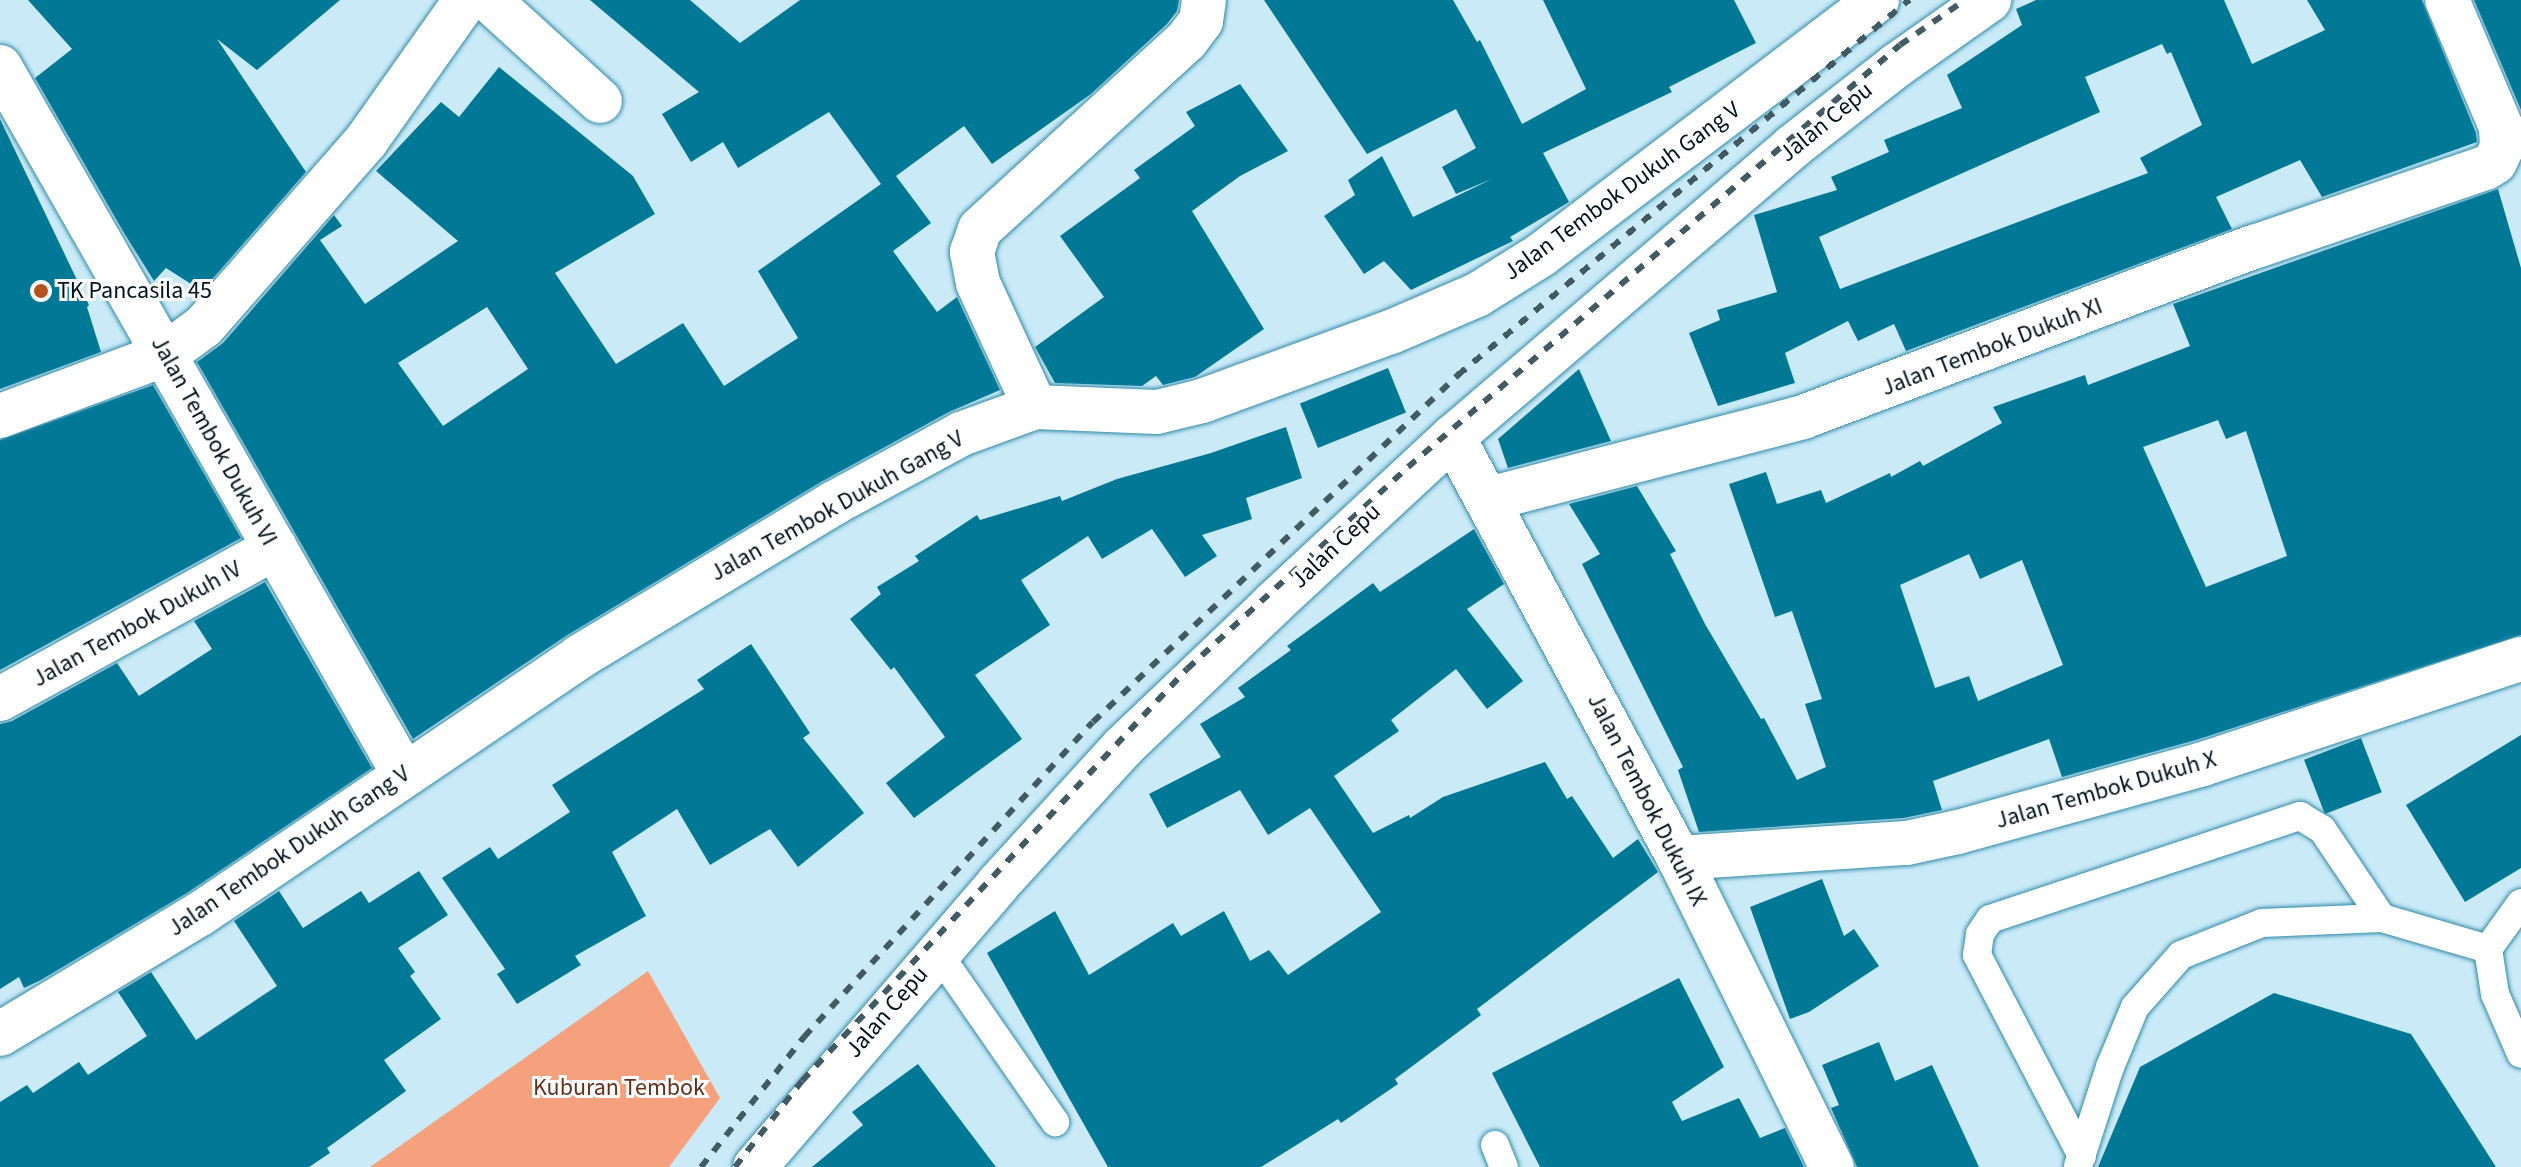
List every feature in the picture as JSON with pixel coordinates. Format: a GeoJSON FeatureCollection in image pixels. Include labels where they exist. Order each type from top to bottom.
{"type":"FeatureCollection","features":[{"type":"Feature","properties":{"kind":"street"},"geometry":{"type":"LineString","coordinates":[[0,416],[166,354],[204,326],[357,152],[466,0]]}},
{"type":"Feature","properties":{"kind":"street"},"geometry":{"type":"LineString","coordinates":[[489,0],[600,101]]}},
{"type":"Feature","properties":{"kind":"street"},"geometry":{"type":"LineString","coordinates":[[1035,407],[978,283],[972,252],[980,229],[1186,41],[1201,21],[1204,0]]}},
{"type":"Feature","properties":{"kind":"street","name":"Jalan Tembok Dukuh Gang V"},"geometry":{"type":"LineString","coordinates":[[0,1034],[200,914],[579,657],[834,503],[961,434],[1035,407],[1157,412],[1202,401],[1391,332],[1477,295],[1541,255],[1877,0]]}},
{"type":"Feature","properties":{"kind":"street","name":"Jalan Cepu"},"geometry":{"type":"LineString","coordinates":[[755,1167],[938,953],[1123,747],[1453,437],[1792,147],[1897,65],[1989,0]]}},
{"type":"Feature","properties":{"kind":"street","name":"Jalan Tembok Dukuh XI"},"geometry":{"type":"LineString","coordinates":[[1489,499],[1803,417],[2254,247],[2487,167],[2495,162],[2502,147],[2501,127],[2447,0]]}},
{"type":"Feature","properties":{"kind":"street","name":"Jalan Tembok Dukuh VI"},"geometry":{"type":"LineString","coordinates":[[0,67],[404,774]]}},
{"type":"Feature","properties":{"kind":"street","name":"Jalan Tembok Dukuh IX"},"geometry":{"type":"LineString","coordinates":[[1453,437],[1679,858],[1832,1167]]}},
{"type":"Feature","properties":{"kind":"street","name":"Jalan Tembok Dukuh IV"},"geometry":{"type":"LineString","coordinates":[[0,699],[275,548]]}},
{"type":"Feature","properties":{"kind":"street","name":"Jalan Tembok Dukuh X"},"geometry":{"type":"LineString","coordinates":[[1679,858],[1907,843],[1958,832],[2203,764],[2521,659]]}},
{"type":"Feature","properties":{"kind":"lane"},"geometry":{"type":"LineString","coordinates":[[2080,1162],[1977,955],[1980,934],[1990,919],[2300,816],[2322,829],[2382,918]]}},
{"type":"Feature","properties":{"kind":"lane"},"geometry":{"type":"LineString","coordinates":[[2521,903],[2488,949],[2495,994],[2521,1054]]}},
{"type":"Feature","properties":{"kind":"lane"},"geometry":{"type":"LineString","coordinates":[[2080,1162],[2110,1067],[2135,1007],[2181,955],[2262,923],[2382,918],[2488,949]]}},
{"type":"Feature","properties":{"kind":"lane"},"geometry":{"type":"LineString","coordinates":[[938,953],[1055,1122]]}},
{"type":"Feature","properties":{"kind":"green space","name":"Kuburan Tembok"},"geometry":{"type":"Polygon","coordinates":[[[648,971],[720,1098],[669,1167],[370,1167],[648,971]]]}},
{"type":"Feature","properties":{"kind":"building"},"geometry":{"type":"Polygon","coordinates":[[[28,0],[340,0],[257,70],[217,39],[306,172],[202,291],[166,268],[154,281],[124,233],[35,78],[72,49],[28,0]]]}},
{"type":"Feature","properties":{"kind":"building"},"geometry":{"type":"Polygon","coordinates":[[[590,0],[690,0],[740,43],[800,0],[1179,0],[1177,11],[1167,24],[1091,94],[992,164],[964,126],[896,176],[931,223],[893,251],[937,312],[957,297],[1000,390],[949,412],[821,482],[566,636],[413,739],[197,362],[223,343],[334,215],[342,226],[320,240],[365,304],[458,241],[376,171],[441,102],[459,117],[499,67],[633,176],[655,214],[555,273],[616,364],[683,323],[724,386],[798,338],[758,271],[881,184],[829,112],[738,168],[723,142],[691,162],[662,114],[699,92],[590,0]],[[487,307],[398,363],[443,426],[528,369],[487,307]]]}},
{"type":"Feature","properties":{"kind":"building"},"geometry":{"type":"Polygon","coordinates":[[[1264,0],[1453,0],[1477,42],[1480,40],[1522,124],[1586,89],[1543,0],[1734,0],[1756,43],[1669,87],[1672,92],[1543,153],[1569,202],[1510,237],[1513,241],[1411,290],[1384,261],[1364,274],[1324,216],[1355,195],[1348,180],[1382,156],[1413,217],[1492,179],[1456,194],[1442,167],[1476,148],[1456,109],[1367,154],[1264,0]]]}},
{"type":"Feature","properties":{"kind":"building"},"geometry":{"type":"Polygon","coordinates":[[[2036,0],[2224,0],[2252,64],[2325,30],[2307,0],[2422,0],[2477,142],[2322,197],[2300,160],[2216,197],[2232,229],[1906,351],[1894,324],[1858,341],[1848,321],[1785,353],[1795,383],[1718,406],[1689,333],[1720,320],[1717,310],[1777,292],[1754,215],[1837,190],[1831,177],[1889,152],[1884,140],[1962,108],[1947,75],[2022,25],[2016,9],[2036,0]],[[2162,44],[2085,77],[2100,112],[1819,237],[1840,289],[2148,173],[2140,158],[2202,125],[2171,52],[2167,54],[2162,44]]]}},
{"type":"Feature","properties":{"kind":"building"},"geometry":{"type":"Polygon","coordinates":[[[2474,0],[2521,0],[2521,110],[2474,0]]]}},
{"type":"Feature","properties":{"kind":"building"},"geometry":{"type":"Polygon","coordinates":[[[1240,84],[1288,151],[1240,176],[1192,211],[1264,329],[1195,377],[1163,385],[1156,376],[1142,386],[1055,383],[1035,347],[1104,297],[1060,236],[1140,178],[1134,170],[1195,126],[1186,112],[1240,84]]]}},
{"type":"Feature","properties":{"kind":"building"},"geometry":{"type":"Polygon","coordinates":[[[0,119],[89,305],[87,307],[101,352],[0,389],[0,119]]]}},
{"type":"Feature","properties":{"kind":"building"},"geometry":{"type":"Polygon","coordinates":[[[2498,189],[2521,268],[2521,635],[2196,740],[2062,777],[2049,739],[1933,781],[1942,810],[1904,818],[1699,832],[1678,770],[1683,767],[1582,564],[1600,554],[1569,504],[1637,486],[1676,551],[1670,554],[1705,624],[1761,719],[1764,718],[1797,780],[1826,767],[1805,704],[1822,699],[1792,611],[1775,617],[1729,484],[1766,472],[1777,504],[1821,490],[1826,503],[1890,473],[1891,477],[1920,461],[1923,466],[2002,423],[1993,407],[2085,375],[2088,385],[2190,346],[2173,304],[2498,189]],[[2218,420],[2143,447],[2206,587],[2287,556],[2246,431],[2226,439],[2218,420]],[[1969,554],[1900,585],[1935,688],[1969,676],[1978,701],[2063,665],[2022,560],[1980,579],[1969,554]]]}},
{"type":"Feature","properties":{"kind":"building"},"geometry":{"type":"Polygon","coordinates":[[[1388,368],[1406,413],[1318,448],[1300,404],[1388,368]]]}},
{"type":"Feature","properties":{"kind":"building"},"geometry":{"type":"Polygon","coordinates":[[[1579,369],[1611,441],[1508,468],[1498,439],[1579,369]]]}},
{"type":"Feature","properties":{"kind":"building"},"geometry":{"type":"Polygon","coordinates":[[[153,385],[241,538],[0,670],[0,440],[153,385]]]}},
{"type":"Feature","properties":{"kind":"building"},"geometry":{"type":"Polygon","coordinates":[[[1286,427],[1302,478],[1246,498],[1252,519],[1202,535],[1217,556],[1185,577],[1152,529],[1102,559],[1088,536],[1021,580],[1050,625],[975,675],[1022,739],[914,818],[886,783],[945,737],[894,667],[891,670],[850,619],[881,594],[877,587],[919,561],[915,556],[977,515],[980,520],[1060,496],[1062,501],[1117,479],[1211,453],[1286,427]]]}},
{"type":"Feature","properties":{"kind":"building"},"geometry":{"type":"Polygon","coordinates":[[[1474,529],[1504,584],[1467,609],[1523,681],[1487,709],[1456,669],[1391,720],[1399,731],[1334,776],[1373,833],[1409,815],[1410,818],[1443,797],[1545,762],[1567,799],[1572,796],[1613,858],[1638,839],[1658,872],[1477,1009],[1481,1015],[1395,1079],[1398,1084],[1341,1123],[1338,1119],[1261,1167],[1108,1167],[987,953],[1055,911],[1089,975],[1173,923],[1181,936],[1224,911],[1250,961],[1269,950],[1288,975],[1381,912],[1310,808],[1268,835],[1240,790],[1167,828],[1149,794],[1221,757],[1200,724],[1245,697],[1238,688],[1291,650],[1287,646],[1373,583],[1380,592],[1474,529]]]}},
{"type":"Feature","properties":{"kind":"building"},"geometry":{"type":"Polygon","coordinates":[[[265,582],[372,768],[187,893],[41,980],[24,988],[19,977],[0,989],[0,724],[12,721],[117,663],[139,696],[212,649],[194,621],[265,582]]]}},
{"type":"Feature","properties":{"kind":"building"},"geometry":{"type":"Polygon","coordinates":[[[751,644],[810,733],[803,738],[864,813],[798,867],[770,829],[710,865],[677,809],[612,852],[646,916],[575,956],[581,965],[517,1004],[497,974],[505,969],[442,878],[490,847],[498,859],[570,812],[552,785],[704,689],[697,680],[751,644]]]}},
{"type":"Feature","properties":{"kind":"building"},"geometry":{"type":"Polygon","coordinates":[[[2521,735],[2521,868],[2465,902],[2406,805],[2521,735]]]}},
{"type":"Feature","properties":{"kind":"building"},"geometry":{"type":"Polygon","coordinates":[[[2361,738],[2382,792],[2325,814],[2304,760],[2361,738]]]}},
{"type":"Feature","properties":{"kind":"building"},"geometry":{"type":"Polygon","coordinates":[[[419,871],[448,915],[398,948],[415,972],[410,976],[441,1019],[384,1060],[406,1091],[327,1148],[330,1153],[309,1167],[0,1167],[0,1102],[27,1085],[33,1093],[79,1062],[88,1075],[147,1036],[118,992],[151,972],[196,1040],[277,986],[234,921],[279,891],[303,928],[361,891],[369,903],[419,871]]]}},
{"type":"Feature","properties":{"kind":"building"},"geometry":{"type":"Polygon","coordinates":[[[1822,879],[1844,936],[1854,929],[1879,966],[1809,1012],[1790,1019],[1750,907],[1822,879]]]}},
{"type":"Feature","properties":{"kind":"building"},"geometry":{"type":"Polygon","coordinates":[[[1679,978],[1724,1067],[1672,1102],[1682,1121],[1739,1098],[1760,1138],[1785,1128],[1804,1167],[1540,1167],[1492,1073],[1679,978]]]}},
{"type":"Feature","properties":{"kind":"building"},"geometry":{"type":"Polygon","coordinates":[[[2274,993],[2411,1034],[2496,1167],[2098,1167],[2140,1067],[2274,993]]]}},
{"type":"Feature","properties":{"kind":"building"},"geometry":{"type":"Polygon","coordinates":[[[1879,1042],[1895,1081],[1932,1065],[1979,1167],[1857,1167],[1831,1108],[1839,1105],[1822,1065],[1879,1042]]]}},
{"type":"Feature","properties":{"kind":"building"},"geometry":{"type":"Polygon","coordinates":[[[918,1064],[996,1167],[812,1167],[863,1125],[852,1112],[918,1064]]]}},
{"type":"Feature","properties":{"kind":"railway"},"geometry":{"type":"LineString","coordinates":[[701,1167],[804,1037],[1093,722],[1458,375],[1909,0]]}},
{"type":"Feature","properties":{"kind":"railway"},"geometry":{"type":"LineString","coordinates":[[735,1167],[802,1081],[1187,669],[1408,467],[1900,45],[1965,0]]}},
{"type":"Feature","properties":{"kind":"place","name":"TK Pancasila 45"},"geometry":{"type":"Point","coordinates":[41,291]}}]}
